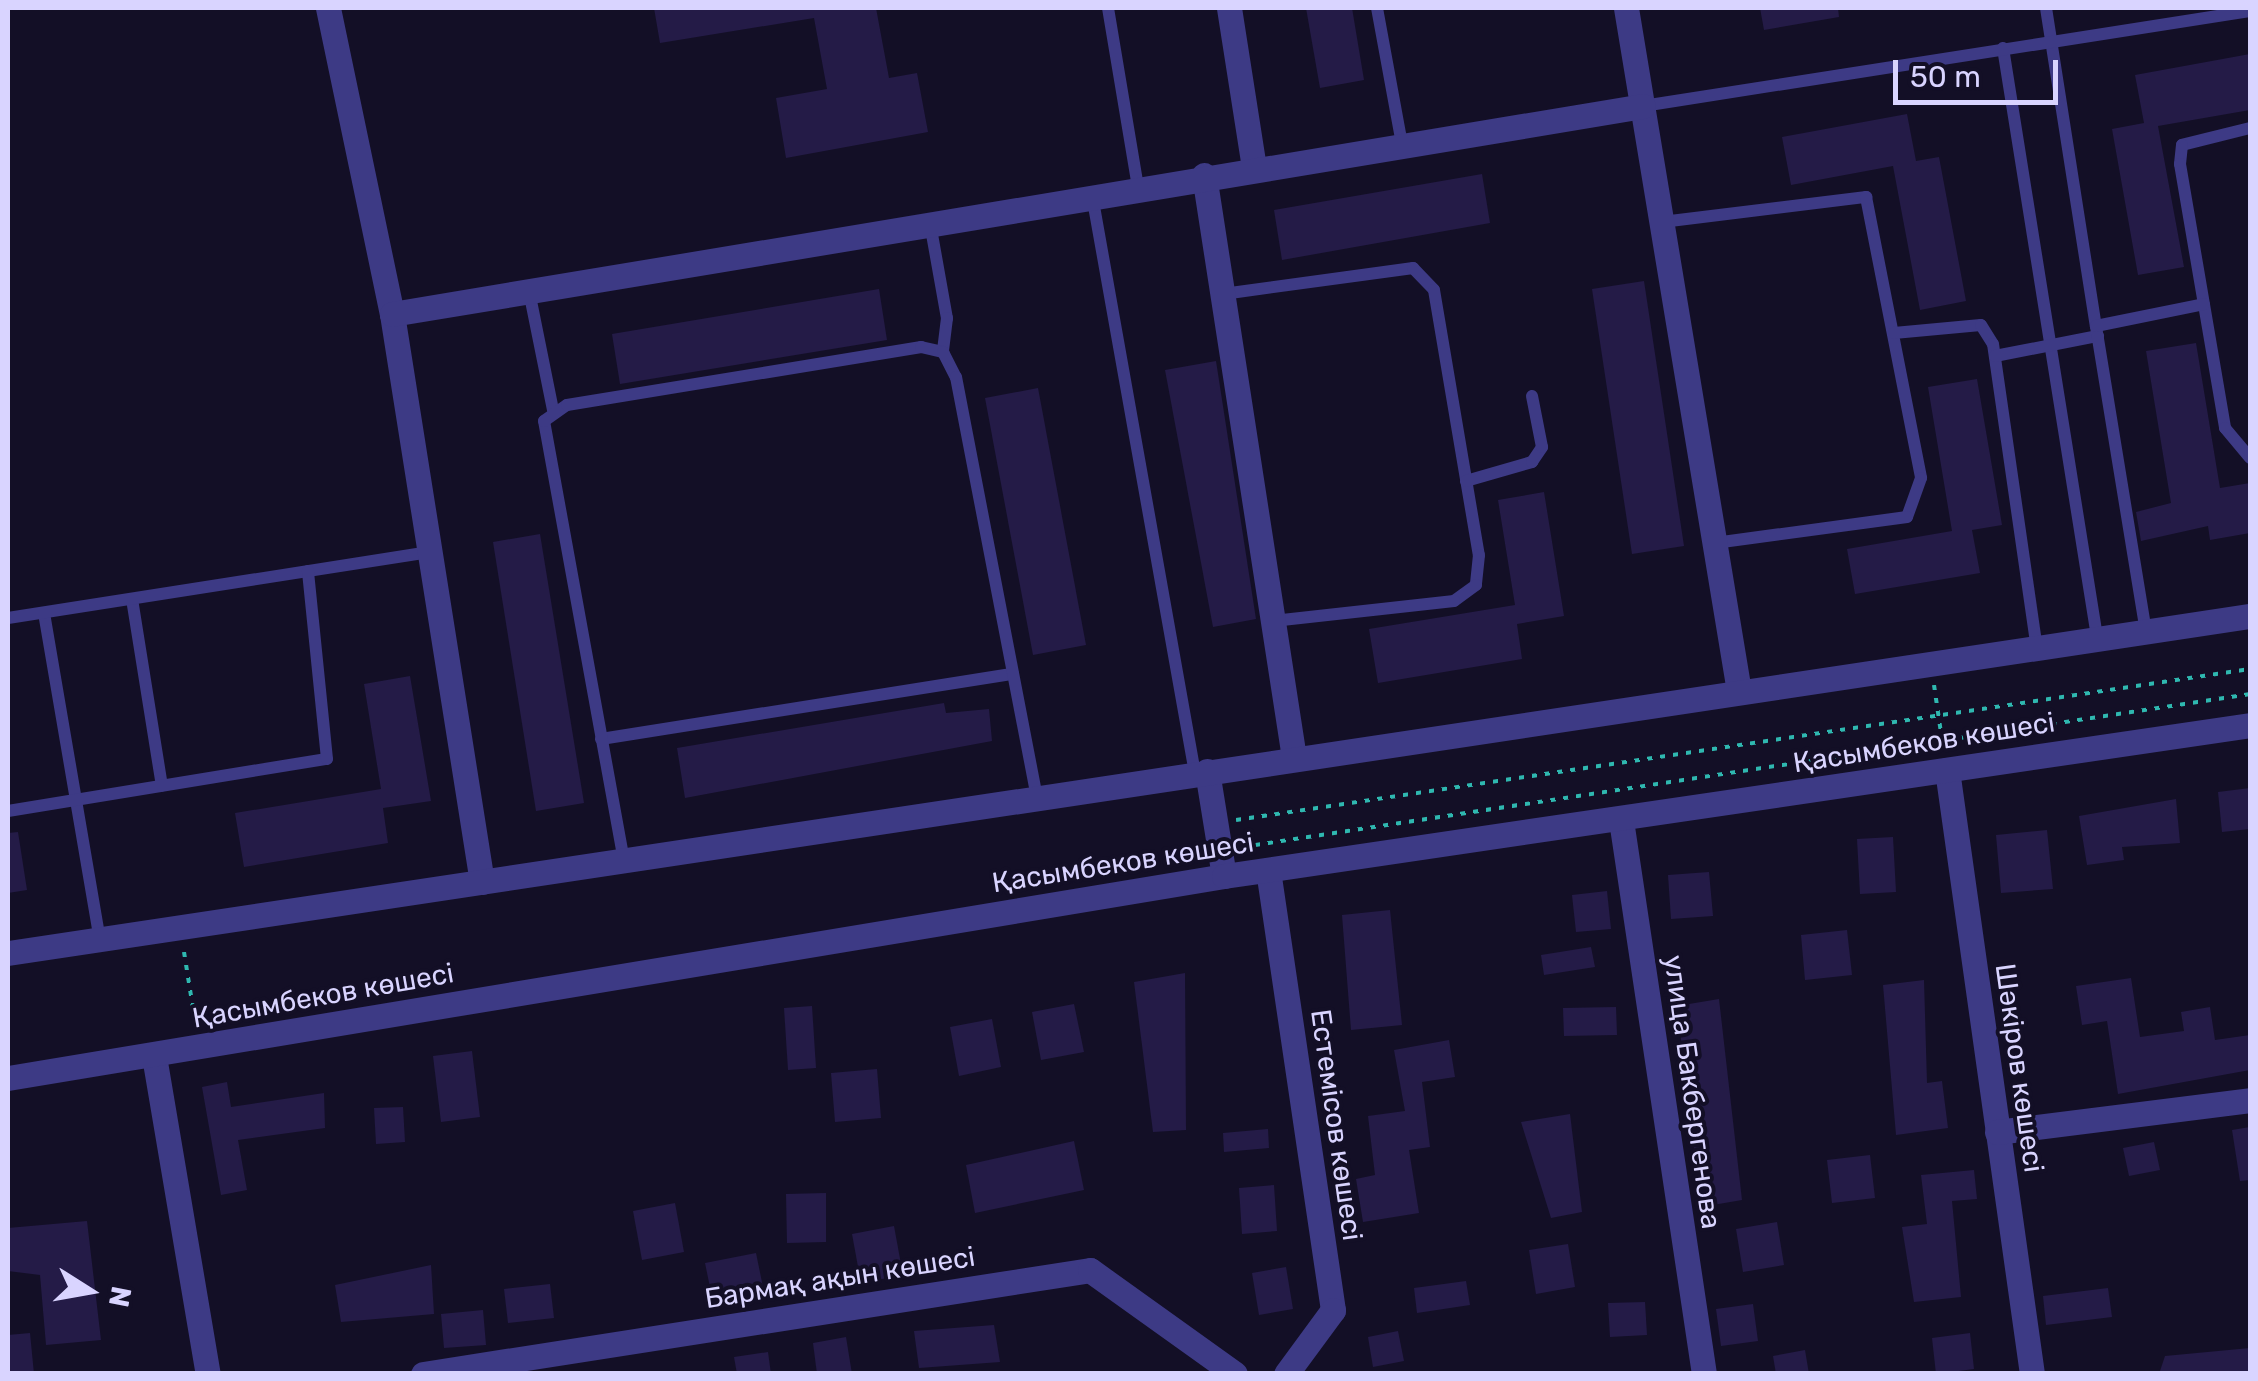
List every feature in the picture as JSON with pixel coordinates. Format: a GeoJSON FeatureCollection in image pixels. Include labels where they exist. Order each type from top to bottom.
{"type":"FeatureCollection","features":[{"type":"Feature","properties":{"kind":"street"},"geometry":{"type":"LineString","coordinates":[[328,8],[392,314],[482,882]]}},
{"type":"Feature","properties":{"kind":"street"},"geometry":{"type":"LineString","coordinates":[[1229,8],[1254,167]]}},
{"type":"Feature","properties":{"kind":"street"},"geometry":{"type":"LineString","coordinates":[[1626,8],[1740,691]]}},
{"type":"Feature","properties":{"kind":"street"},"geometry":{"type":"LineString","coordinates":[[392,314],[1204,175],[1642,106]]}},
{"type":"Feature","properties":{"kind":"street"},"geometry":{"type":"LineString","coordinates":[[1204,175],[1294,758]]}},
{"type":"Feature","properties":{"kind":"street"},"geometry":{"type":"LineString","coordinates":[[8,953],[2250,616]]}},
{"type":"Feature","properties":{"kind":"street","name":"Қасымбеков көшесі"},"geometry":{"type":"LineString","coordinates":[[8,1078],[1224,876],[2250,725]]}},
{"type":"Feature","properties":{"kind":"street","name":"Шәкіров көшесі"},"geometry":{"type":"LineString","coordinates":[[1947,770],[2032,1374]]}},
{"type":"Feature","properties":{"kind":"street"},"geometry":{"type":"LineString","coordinates":[[1201,772],[1226,849],[1224,876]]}},
{"type":"Feature","properties":{"kind":"street","name":"улица Бакбергенова"},"geometry":{"type":"LineString","coordinates":[[1622,820],[1704,1374]]}},
{"type":"Feature","properties":{"kind":"street","name":"Естемісов көшесі"},"geometry":{"type":"LineString","coordinates":[[1268,870],[1333,1310],[1286,1374]]}},
{"type":"Feature","properties":{"kind":"street"},"geometry":{"type":"LineString","coordinates":[[154,1056],[208,1374]]}},
{"type":"Feature","properties":{"kind":"street"},"geometry":{"type":"LineString","coordinates":[[1998,1132],[2250,1100]]}},
{"type":"Feature","properties":{"kind":"street","name":"Бармақ ақын көшесі"},"geometry":{"type":"LineString","coordinates":[[423,1374],[1090,1270],[1235,1374]]}},
{"type":"Feature","properties":{"kind":"lane"},"geometry":{"type":"LineString","coordinates":[[1108,8],[1138,187]]}},
{"type":"Feature","properties":{"kind":"lane"},"geometry":{"type":"LineString","coordinates":[[1378,8],[1402,144]]}},
{"type":"Feature","properties":{"kind":"lane"},"geometry":{"type":"LineString","coordinates":[[2046,8],[2146,632]]}},
{"type":"Feature","properties":{"kind":"lane"},"geometry":{"type":"LineString","coordinates":[[1642,106],[2250,10]]}},
{"type":"Feature","properties":{"kind":"lane"},"geometry":{"type":"LineString","coordinates":[[2003,48],[2045,345],[2098,638]]}},
{"type":"Feature","properties":{"kind":"lane"},"geometry":{"type":"LineString","coordinates":[[2250,128],[2182,145],[2225,428],[2250,458]]}},
{"type":"Feature","properties":{"kind":"lane"},"geometry":{"type":"LineString","coordinates":[[1092,195],[1201,772]]}},
{"type":"Feature","properties":{"kind":"lane"},"geometry":{"type":"LineString","coordinates":[[1662,222],[1866,196],[1922,478],[1906,517],[1715,543]]}},
{"type":"Feature","properties":{"kind":"lane"},"geometry":{"type":"LineString","coordinates":[[930,223],[948,318],[944,352],[1037,797]]}},
{"type":"Feature","properties":{"kind":"lane"},"geometry":{"type":"LineString","coordinates":[[1223,294],[1413,268],[1434,290],[1466,481],[1476,586],[1454,601],[1273,621]]}},
{"type":"Feature","properties":{"kind":"lane"},"geometry":{"type":"LineString","coordinates":[[529,291],[553,410],[545,447],[624,860]]}},
{"type":"Feature","properties":{"kind":"lane"},"geometry":{"type":"LineString","coordinates":[[1995,356],[2204,304]]}},
{"type":"Feature","properties":{"kind":"lane"},"geometry":{"type":"LineString","coordinates":[[1894,332],[1981,326],[1995,356],[2037,648]]}},
{"type":"Feature","properties":{"kind":"lane"},"geometry":{"type":"LineString","coordinates":[[553,410],[921,347],[944,352]]}},
{"type":"Feature","properties":{"kind":"lane"},"geometry":{"type":"LineString","coordinates":[[1466,481],[1532,462],[1542,448],[1532,396]]}},
{"type":"Feature","properties":{"kind":"lane"},"geometry":{"type":"LineString","coordinates":[[8,618],[428,552]]}},
{"type":"Feature","properties":{"kind":"lane"},"geometry":{"type":"LineString","coordinates":[[8,811],[327,759],[308,571]]}},
{"type":"Feature","properties":{"kind":"lane"},"geometry":{"type":"LineString","coordinates":[[132,598],[162,786]]}},
{"type":"Feature","properties":{"kind":"lane"},"geometry":{"type":"LineString","coordinates":[[44,612],[100,939]]}},
{"type":"Feature","properties":{"kind":"lane"},"geometry":{"type":"LineString","coordinates":[[601,739],[1013,674]]}},
{"type":"Feature","properties":{"kind":"path"},"geometry":{"type":"LineString","coordinates":[[1219,822],[2250,668]]}},
{"type":"Feature","properties":{"kind":"path"},"geometry":{"type":"LineString","coordinates":[[1226,849],[2250,694]]}},
{"type":"Feature","properties":{"kind":"path"},"geometry":{"type":"LineString","coordinates":[[1938,717],[1942,738]]}},
{"type":"Feature","properties":{"kind":"path"},"geometry":{"type":"LineString","coordinates":[[180,927],[199,1048]]}},
{"type":"Feature","properties":{"kind":"building"},"geometry":{"type":"Polygon","coordinates":[[[654,8],[876,8],[889,78],[917,73],[928,132],[786,158],[776,98],[827,89],[814,18],[660,43],[654,8]]]}},
{"type":"Feature","properties":{"kind":"building"},"geometry":{"type":"Polygon","coordinates":[[[1306,8],[1352,8],[1364,80],[1320,88],[1306,8]]]}},
{"type":"Feature","properties":{"kind":"building"},"geometry":{"type":"Polygon","coordinates":[[[1760,8],[1838,8],[1839,17],[1764,30],[1760,8]]]}},
{"type":"Feature","properties":{"kind":"building"},"geometry":{"type":"Polygon","coordinates":[[[2250,54],[2250,110],[2158,126],[2184,267],[2138,275],[2112,129],[2144,123],[2135,75],[2250,54]]]}},
{"type":"Feature","properties":{"kind":"building"},"geometry":{"type":"Polygon","coordinates":[[[1907,114],[1916,161],[1939,157],[1966,301],[1920,310],[1893,166],[1791,185],[1782,137],[1907,114]]]}},
{"type":"Feature","properties":{"kind":"building"},"geometry":{"type":"Polygon","coordinates":[[[1482,174],[1490,223],[1282,260],[1274,210],[1482,174]]]}},
{"type":"Feature","properties":{"kind":"building"},"geometry":{"type":"Polygon","coordinates":[[[1644,281],[1684,546],[1632,554],[1592,289],[1644,281]]]}},
{"type":"Feature","properties":{"kind":"building"},"geometry":{"type":"Polygon","coordinates":[[[879,289],[887,340],[620,384],[612,334],[879,289]]]}},
{"type":"Feature","properties":{"kind":"building"},"geometry":{"type":"Polygon","coordinates":[[[2196,343],[2220,488],[2250,483],[2250,533],[2210,540],[2208,526],[2141,541],[2136,512],[2171,503],[2146,351],[2196,343]]]}},
{"type":"Feature","properties":{"kind":"building"},"geometry":{"type":"Polygon","coordinates":[[[1216,361],[1256,619],[1213,627],[1165,370],[1216,361]]]}},
{"type":"Feature","properties":{"kind":"building"},"geometry":{"type":"Polygon","coordinates":[[[1977,379],[2002,525],[1972,530],[1980,573],[1855,594],[1847,549],[1952,531],[1928,387],[1977,379]]]}},
{"type":"Feature","properties":{"kind":"building"},"geometry":{"type":"Polygon","coordinates":[[[1038,388],[1086,645],[1033,655],[985,398],[1038,388]]]}},
{"type":"Feature","properties":{"kind":"building"},"geometry":{"type":"Polygon","coordinates":[[[1544,492],[1564,616],[1517,624],[1522,659],[1378,683],[1369,629],[1515,605],[1498,500],[1544,492]]]}},
{"type":"Feature","properties":{"kind":"building"},"geometry":{"type":"Polygon","coordinates":[[[540,534],[584,803],[536,811],[493,542],[540,534]]]}},
{"type":"Feature","properties":{"kind":"building"},"geometry":{"type":"Polygon","coordinates":[[[410,676],[431,801],[383,808],[388,843],[244,867],[235,813],[381,789],[364,684],[410,676]]]}},
{"type":"Feature","properties":{"kind":"building"},"geometry":{"type":"Polygon","coordinates":[[[944,703],[946,713],[989,709],[992,741],[685,798],[677,748],[944,703]]]}},
{"type":"Feature","properties":{"kind":"building"},"geometry":{"type":"Polygon","coordinates":[[[2250,788],[2250,829],[2222,832],[2218,792],[2250,788]]]}},
{"type":"Feature","properties":{"kind":"building"},"geometry":{"type":"Polygon","coordinates":[[[2176,799],[2180,843],[2122,847],[2124,860],[2087,865],[2079,816],[2176,799]]]}},
{"type":"Feature","properties":{"kind":"building"},"geometry":{"type":"Polygon","coordinates":[[[2047,830],[2053,889],[2001,893],[1996,835],[2047,830]]]}},
{"type":"Feature","properties":{"kind":"building"},"geometry":{"type":"Polygon","coordinates":[[[18,832],[27,890],[8,893],[8,833],[18,832]]]}},
{"type":"Feature","properties":{"kind":"building"},"geometry":{"type":"Polygon","coordinates":[[[1893,837],[1896,892],[1860,894],[1857,839],[1893,837]]]}},
{"type":"Feature","properties":{"kind":"building"},"geometry":{"type":"Polygon","coordinates":[[[1709,872],[1713,916],[1671,919],[1668,875],[1709,872]]]}},
{"type":"Feature","properties":{"kind":"building"},"geometry":{"type":"Polygon","coordinates":[[[1607,891],[1611,929],[1576,932],[1572,895],[1607,891]]]}},
{"type":"Feature","properties":{"kind":"building"},"geometry":{"type":"Polygon","coordinates":[[[1390,910],[1402,1025],[1351,1030],[1342,915],[1390,910]]]}},
{"type":"Feature","properties":{"kind":"building"},"geometry":{"type":"Polygon","coordinates":[[[1847,930],[1852,975],[1805,980],[1801,935],[1847,930]]]}},
{"type":"Feature","properties":{"kind":"building"},"geometry":{"type":"Polygon","coordinates":[[[1591,947],[1595,967],[1544,975],[1541,955],[1591,947]]]}},
{"type":"Feature","properties":{"kind":"building"},"geometry":{"type":"Polygon","coordinates":[[[1185,973],[1186,1130],[1153,1132],[1134,982],[1185,973]]]}},
{"type":"Feature","properties":{"kind":"building"},"geometry":{"type":"Polygon","coordinates":[[[2131,978],[2140,1037],[2184,1031],[2181,1012],[2210,1007],[2215,1040],[2250,1035],[2250,1070],[2118,1094],[2107,1021],[2082,1025],[2076,986],[2131,978]]]}},
{"type":"Feature","properties":{"kind":"building"},"geometry":{"type":"Polygon","coordinates":[[[1924,980],[1927,1083],[1942,1081],[1948,1128],[1896,1135],[1883,985],[1924,980]]]}},
{"type":"Feature","properties":{"kind":"building"},"geometry":{"type":"Polygon","coordinates":[[[1719,999],[1742,1200],[1701,1207],[1677,1006],[1719,999]]]}},
{"type":"Feature","properties":{"kind":"building"},"geometry":{"type":"Polygon","coordinates":[[[1074,1004],[1084,1052],[1041,1060],[1032,1012],[1074,1004]]]}},
{"type":"Feature","properties":{"kind":"building"},"geometry":{"type":"Polygon","coordinates":[[[812,1006],[816,1068],[788,1070],[784,1008],[812,1006]]]}},
{"type":"Feature","properties":{"kind":"building"},"geometry":{"type":"Polygon","coordinates":[[[1616,1007],[1617,1035],[1564,1036],[1563,1008],[1616,1007]]]}},
{"type":"Feature","properties":{"kind":"building"},"geometry":{"type":"Polygon","coordinates":[[[992,1019],[1001,1067],[959,1076],[950,1027],[992,1019]]]}},
{"type":"Feature","properties":{"kind":"building"},"geometry":{"type":"Polygon","coordinates":[[[1449,1040],[1455,1077],[1422,1082],[1430,1147],[1409,1150],[1419,1213],[1363,1222],[1356,1179],[1375,1175],[1368,1116],[1405,1111],[1394,1050],[1449,1040]]]}},
{"type":"Feature","properties":{"kind":"building"},"geometry":{"type":"Polygon","coordinates":[[[472,1051],[480,1117],[441,1122],[433,1056],[472,1051]]]}},
{"type":"Feature","properties":{"kind":"building"},"geometry":{"type":"Polygon","coordinates":[[[877,1069],[881,1118],[835,1122],[831,1073],[877,1069]]]}},
{"type":"Feature","properties":{"kind":"building"},"geometry":{"type":"Polygon","coordinates":[[[227,1082],[231,1107],[324,1093],[325,1128],[238,1140],[247,1190],[221,1195],[202,1087],[227,1082]]]}},
{"type":"Feature","properties":{"kind":"building"},"geometry":{"type":"Polygon","coordinates":[[[403,1107],[405,1142],[376,1144],[374,1108],[403,1107]]]}},
{"type":"Feature","properties":{"kind":"building"},"geometry":{"type":"Polygon","coordinates":[[[1570,1114],[1582,1212],[1551,1218],[1521,1122],[1570,1114]]]}},
{"type":"Feature","properties":{"kind":"building"},"geometry":{"type":"Polygon","coordinates":[[[2250,1127],[2250,1180],[2240,1181],[2232,1130],[2250,1127]]]}},
{"type":"Feature","properties":{"kind":"building"},"geometry":{"type":"Polygon","coordinates":[[[1268,1129],[1269,1148],[1224,1152],[1223,1133],[1268,1129]]]}},
{"type":"Feature","properties":{"kind":"building"},"geometry":{"type":"Polygon","coordinates":[[[1074,1141],[1084,1190],[975,1213],[966,1165],[1074,1141]]]}},
{"type":"Feature","properties":{"kind":"building"},"geometry":{"type":"Polygon","coordinates":[[[2154,1142],[2160,1170],[2129,1176],[2123,1148],[2154,1142]]]}},
{"type":"Feature","properties":{"kind":"building"},"geometry":{"type":"Polygon","coordinates":[[[1870,1155],[1875,1198],[1832,1203],[1827,1160],[1870,1155]]]}},
{"type":"Feature","properties":{"kind":"building"},"geometry":{"type":"Polygon","coordinates":[[[1974,1170],[1977,1199],[1952,1201],[1961,1297],[1914,1302],[1902,1227],[1927,1224],[1921,1175],[1974,1170]]]}},
{"type":"Feature","properties":{"kind":"building"},"geometry":{"type":"Polygon","coordinates":[[[1274,1185],[1277,1231],[1242,1234],[1239,1188],[1274,1185]]]}},
{"type":"Feature","properties":{"kind":"building"},"geometry":{"type":"Polygon","coordinates":[[[826,1193],[826,1242],[787,1243],[786,1194],[826,1193]]]}},
{"type":"Feature","properties":{"kind":"building"},"geometry":{"type":"Polygon","coordinates":[[[675,1203],[684,1252],[642,1260],[633,1211],[675,1203]]]}},
{"type":"Feature","properties":{"kind":"building"},"geometry":{"type":"Polygon","coordinates":[[[87,1221],[101,1340],[46,1345],[40,1275],[8,1271],[8,1228],[87,1221]]]}},
{"type":"Feature","properties":{"kind":"building"},"geometry":{"type":"Polygon","coordinates":[[[1777,1222],[1784,1265],[1743,1272],[1736,1229],[1777,1222]]]}},
{"type":"Feature","properties":{"kind":"building"},"geometry":{"type":"Polygon","coordinates":[[[894,1226],[903,1275],[861,1283],[852,1234],[894,1226]]]}},
{"type":"Feature","properties":{"kind":"building"},"geometry":{"type":"Polygon","coordinates":[[[1568,1244],[1575,1287],[1536,1294],[1529,1250],[1568,1244]]]}},
{"type":"Feature","properties":{"kind":"building"},"geometry":{"type":"Polygon","coordinates":[[[756,1253],[764,1292],[713,1302],[705,1263],[756,1253]]]}},
{"type":"Feature","properties":{"kind":"building"},"geometry":{"type":"Polygon","coordinates":[[[431,1265],[434,1314],[341,1322],[335,1285],[431,1265]]]}},
{"type":"Feature","properties":{"kind":"building"},"geometry":{"type":"Polygon","coordinates":[[[1286,1267],[1293,1309],[1259,1315],[1252,1273],[1286,1267]]]}},
{"type":"Feature","properties":{"kind":"building"},"geometry":{"type":"Polygon","coordinates":[[[1466,1281],[1470,1305],[1417,1313],[1414,1288],[1466,1281]]]}},
{"type":"Feature","properties":{"kind":"building"},"geometry":{"type":"Polygon","coordinates":[[[550,1284],[554,1318],[508,1323],[504,1289],[550,1284]]]}},
{"type":"Feature","properties":{"kind":"building"},"geometry":{"type":"Polygon","coordinates":[[[2108,1288],[2112,1317],[2046,1325],[2043,1296],[2108,1288]]]}},
{"type":"Feature","properties":{"kind":"building"},"geometry":{"type":"Polygon","coordinates":[[[1645,1302],[1647,1335],[1610,1337],[1608,1303],[1645,1302]]]}},
{"type":"Feature","properties":{"kind":"building"},"geometry":{"type":"Polygon","coordinates":[[[1753,1304],[1758,1341],[1721,1346],[1716,1309],[1753,1304]]]}},
{"type":"Feature","properties":{"kind":"building"},"geometry":{"type":"Polygon","coordinates":[[[483,1310],[486,1345],[444,1348],[441,1314],[483,1310]]]}},
{"type":"Feature","properties":{"kind":"building"},"geometry":{"type":"Polygon","coordinates":[[[994,1325],[1000,1362],[919,1368],[914,1331],[994,1325]]]}},
{"type":"Feature","properties":{"kind":"building"},"geometry":{"type":"Polygon","coordinates":[[[1398,1331],[1404,1361],[1373,1367],[1368,1337],[1398,1331]]]}},
{"type":"Feature","properties":{"kind":"building"},"geometry":{"type":"Polygon","coordinates":[[[30,1333],[34,1374],[8,1374],[8,1335],[30,1333]]]}},
{"type":"Feature","properties":{"kind":"building"},"geometry":{"type":"Polygon","coordinates":[[[1970,1333],[1974,1369],[1936,1374],[1932,1338],[1970,1333]]]}},
{"type":"Feature","properties":{"kind":"building"},"geometry":{"type":"Polygon","coordinates":[[[846,1337],[852,1374],[817,1374],[813,1343],[846,1337]]]}},
{"type":"Feature","properties":{"kind":"building"},"geometry":{"type":"Polygon","coordinates":[[[2250,1348],[2250,1374],[2159,1374],[2165,1356],[2250,1348]]]}},
{"type":"Feature","properties":{"kind":"building"},"geometry":{"type":"Polygon","coordinates":[[[1805,1350],[1809,1374],[1776,1374],[1773,1356],[1805,1350]]]}},
{"type":"Feature","properties":{"kind":"building"},"geometry":{"type":"Polygon","coordinates":[[[768,1352],[771,1374],[737,1374],[734,1357],[768,1352]]]}}]}
